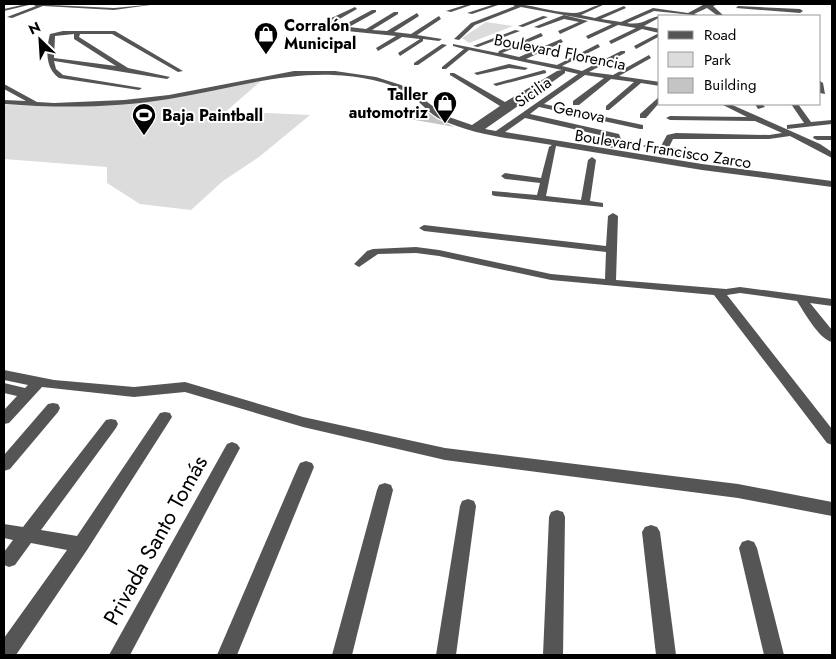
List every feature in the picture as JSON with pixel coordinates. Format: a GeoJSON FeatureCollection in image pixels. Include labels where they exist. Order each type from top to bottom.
{"type":"FeatureCollection","features":[{"type":"Feature","properties":{"kind":"street"},"geometry":{"type":"LineString","coordinates":[[4,10],[21,4]]}},
{"type":"Feature","properties":{"kind":"street"},"geometry":{"type":"LineString","coordinates":[[10,8],[34,4],[97,8],[121,8],[155,4]]}},
{"type":"Feature","properties":{"kind":"street"},"geometry":{"type":"LineString","coordinates":[[70,6],[76,4]]}},
{"type":"Feature","properties":{"kind":"street"},"geometry":{"type":"LineString","coordinates":[[97,8],[106,4]]}},
{"type":"Feature","properties":{"kind":"street"},"geometry":{"type":"LineString","coordinates":[[121,8],[131,4]]}},
{"type":"Feature","properties":{"kind":"street"},"geometry":{"type":"LineString","coordinates":[[449,11],[472,4]]}},
{"type":"Feature","properties":{"kind":"street"},"geometry":{"type":"LineString","coordinates":[[470,13],[499,4]]}},
{"type":"Feature","properties":{"kind":"street"},"geometry":{"type":"LineString","coordinates":[[416,64],[444,45],[458,42],[473,24],[520,4]]}},
{"type":"Feature","properties":{"kind":"street"},"geometry":{"type":"LineString","coordinates":[[325,26],[422,40],[437,40],[447,38],[468,23],[520,4],[578,17],[585,21],[560,32]]}},
{"type":"Feature","properties":{"kind":"street"},"geometry":{"type":"LineString","coordinates":[[526,11],[547,4]]}},
{"type":"Feature","properties":{"kind":"street"},"geometry":{"type":"LineString","coordinates":[[578,17],[603,4]]}},
{"type":"Feature","properties":{"kind":"street"},"geometry":{"type":"LineString","coordinates":[[709,4],[720,15]]}},
{"type":"Feature","properties":{"kind":"street"},"geometry":{"type":"LineString","coordinates":[[709,4],[724,11],[726,15]]}},
{"type":"Feature","properties":{"kind":"street"},"geometry":{"type":"LineString","coordinates":[[689,14],[709,4],[717,4]]}},
{"type":"Feature","properties":{"kind":"street"},"geometry":{"type":"LineString","coordinates":[[744,4],[781,5]]}},
{"type":"Feature","properties":{"kind":"street"},"geometry":{"type":"LineString","coordinates":[[10,18],[42,5]]}},
{"type":"Feature","properties":{"kind":"street"},"geometry":{"type":"LineString","coordinates":[[661,15],[672,5],[698,9]]}},
{"type":"Feature","properties":{"kind":"street"},"geometry":{"type":"LineString","coordinates":[[737,5],[762,9],[800,11]]}},
{"type":"Feature","properties":{"kind":"street"},"geometry":{"type":"LineString","coordinates":[[476,46],[566,7]]}},
{"type":"Feature","properties":{"kind":"street"},"geometry":{"type":"LineString","coordinates":[[596,19],[624,7]]}},
{"type":"Feature","properties":{"kind":"street"},"geometry":{"type":"LineString","coordinates":[[356,8],[329,21],[320,28],[387,34],[417,16]]}},
{"type":"Feature","properties":{"kind":"street"},"geometry":{"type":"LineString","coordinates":[[588,37],[655,9],[694,15]]}},
{"type":"Feature","properties":{"kind":"street"},"geometry":{"type":"LineString","coordinates":[[762,9],[766,15]]}},
{"type":"Feature","properties":{"kind":"street"},"geometry":{"type":"LineString","coordinates":[[787,10],[790,15]]}},
{"type":"Feature","properties":{"kind":"street"},"geometry":{"type":"LineString","coordinates":[[343,28],[374,11]]}},
{"type":"Feature","properties":{"kind":"street"},"geometry":{"type":"LineString","coordinates":[[366,31],[396,13]]}},
{"type":"Feature","properties":{"kind":"street"},"geometry":{"type":"LineString","coordinates":[[501,20],[518,14]]}},
{"type":"Feature","properties":{"kind":"street"},"geometry":{"type":"LineString","coordinates":[[537,28],[562,17],[596,19],[620,24],[658,26]]}},
{"type":"Feature","properties":{"kind":"street"},"geometry":{"type":"LineString","coordinates":[[610,42],[658,17]]}},
{"type":"Feature","properties":{"kind":"street"},"geometry":{"type":"LineString","coordinates":[[412,36],[439,18]]}},
{"type":"Feature","properties":{"kind":"street"},"geometry":{"type":"LineString","coordinates":[[643,26],[658,32]]}},
{"type":"Feature","properties":{"kind":"street"},"geometry":{"type":"LineString","coordinates":[[95,104],[146,85],[167,77],[180,71],[117,34],[104,32],[52,35],[50,59],[51,67],[56,74],[62,77],[146,85]]}},
{"type":"Feature","properties":{"kind":"street"},"geometry":{"type":"LineString","coordinates":[[77,34],[76,38],[126,70]]}},
{"type":"Feature","properties":{"kind":"street"},"geometry":{"type":"LineString","coordinates":[[636,47],[658,34]]}},
{"type":"Feature","properties":{"kind":"street"},"geometry":{"type":"LineString","coordinates":[[378,48],[399,36],[437,40],[444,45]]}},
{"type":"Feature","properties":{"kind":"street"},"geometry":{"type":"LineString","coordinates":[[500,52],[540,36]]}},
{"type":"Feature","properties":{"kind":"street"},"geometry":{"type":"LineString","coordinates":[[447,38],[458,42]]}},
{"type":"Feature","properties":{"kind":"street"},"geometry":{"type":"LineString","coordinates":[[400,54],[422,40]]}},
{"type":"Feature","properties":{"kind":"street"},"geometry":{"type":"LineString","coordinates":[[522,58],[561,41]]}},
{"type":"Feature","properties":{"kind":"street","name":"Boulevard Florencia"},"geometry":{"type":"LineString","coordinates":[[458,42],[588,72],[639,81],[655,81]]}},
{"type":"Feature","properties":{"kind":"street","name":"Boulevard Florencia"},"geometry":{"type":"LineString","coordinates":[[458,42],[489,56],[522,58],[588,72]]}},
{"type":"Feature","properties":{"kind":"street"},"geometry":{"type":"LineString","coordinates":[[549,46],[564,50]]}},
{"type":"Feature","properties":{"kind":"street"},"geometry":{"type":"LineString","coordinates":[[560,65],[598,46]]}},
{"type":"Feature","properties":{"kind":"street"},"geometry":{"type":"LineString","coordinates":[[444,68],[468,48]]}},
{"type":"Feature","properties":{"kind":"street"},"geometry":{"type":"LineString","coordinates":[[535,52],[545,54]]}},
{"type":"Feature","properties":{"kind":"street","name":"Sicilia"},"geometry":{"type":"LineString","coordinates":[[499,134],[542,106],[588,72],[623,52]]}},
{"type":"Feature","properties":{"kind":"street"},"geometry":{"type":"LineString","coordinates":[[576,103],[613,76],[649,57]]}},
{"type":"Feature","properties":{"kind":"street"},"geometry":{"type":"LineString","coordinates":[[50,59],[167,77]]}},
{"type":"Feature","properties":{"kind":"street"},"geometry":{"type":"LineString","coordinates":[[476,129],[557,74],[509,66],[477,73]]}},
{"type":"Feature","properties":{"kind":"street"},"geometry":{"type":"LineString","coordinates":[[496,84],[544,72]]}},
{"type":"Feature","properties":{"kind":"street","name":"Boulevard Francisco Zarco"},"geometry":{"type":"LineString","coordinates":[[4,102],[36,105],[95,104],[169,97],[294,73],[335,73],[376,79],[399,86],[412,93],[443,118],[476,129],[553,148],[690,170],[832,189]]}},
{"type":"Feature","properties":{"kind":"street"},"geometry":{"type":"LineString","coordinates":[[452,74],[507,107]]}},
{"type":"Feature","properties":{"kind":"street","name":"Boulevard Florencia"},"geometry":{"type":"LineString","coordinates":[[613,76],[655,81]]}},
{"type":"Feature","properties":{"kind":"street"},"geometry":{"type":"LineString","coordinates":[[609,108],[639,81]]}},
{"type":"Feature","properties":{"kind":"street"},"geometry":{"type":"LineString","coordinates":[[4,86],[36,105]]}},
{"type":"Feature","properties":{"kind":"street"},"geometry":{"type":"LineString","coordinates":[[643,116],[658,100]]}},
{"type":"Feature","properties":{"kind":"street"},"geometry":{"type":"LineString","coordinates":[[727,105],[756,118],[817,138],[832,146]]}},
{"type":"Feature","properties":{"kind":"street"},"geometry":{"type":"LineString","coordinates":[[744,105],[832,156]]}},
{"type":"Feature","properties":{"kind":"street"},"geometry":{"type":"LineString","coordinates":[[796,105],[808,124]]}},
{"type":"Feature","properties":{"kind":"street"},"geometry":{"type":"LineString","coordinates":[[542,106],[640,127]]}},
{"type":"Feature","properties":{"kind":"street","name":"Genova"},"geometry":{"type":"LineString","coordinates":[[527,116],[581,132],[616,136],[617,139],[610,146]]}},
{"type":"Feature","properties":{"kind":"street"},"geometry":{"type":"LineString","coordinates":[[670,118],[756,118]]}},
{"type":"Feature","properties":{"kind":"street"},"geometry":{"type":"LineString","coordinates":[[544,127],[552,122]]}},
{"type":"Feature","properties":{"kind":"street"},"geometry":{"type":"LineString","coordinates":[[664,149],[670,137],[676,135],[769,137],[808,124],[832,122]]}},
{"type":"Feature","properties":{"kind":"street","name":"Boulevard Francisco Zarco"},"geometry":{"type":"LineString","coordinates":[[499,134],[702,167],[832,184]]}},
{"type":"Feature","properties":{"kind":"street"},"geometry":{"type":"LineString","coordinates":[[817,138],[832,138]]}},
{"type":"Feature","properties":{"kind":"street"},"geometry":{"type":"LineString","coordinates":[[647,146],[691,154]]}},
{"type":"Feature","properties":{"kind":"street"},"geometry":{"type":"LineString","coordinates":[[541,198],[553,148]]}},
{"type":"Feature","properties":{"kind":"street"},"geometry":{"type":"LineString","coordinates":[[585,203],[592,160]]}},
{"type":"Feature","properties":{"kind":"street"},"geometry":{"type":"LineString","coordinates":[[506,176],[546,181]]}},
{"type":"Feature","properties":{"kind":"street"},"geometry":{"type":"LineString","coordinates":[[495,193],[600,205]]}},
{"type":"Feature","properties":{"kind":"street"},"geometry":{"type":"LineString","coordinates":[[610,282],[613,216]]}},
{"type":"Feature","properties":{"kind":"street"},"geometry":{"type":"LineString","coordinates":[[424,228],[612,250]]}},
{"type":"Feature","properties":{"kind":"street"},"geometry":{"type":"LineString","coordinates":[[359,264],[377,251],[416,250],[551,276],[721,291],[740,296],[832,302]]}},
{"type":"Feature","properties":{"kind":"street"},"geometry":{"type":"LineString","coordinates":[[721,291],[832,439]]}},
{"type":"Feature","properties":{"kind":"street"},"geometry":{"type":"LineString","coordinates":[[803,301],[832,308]]}},
{"type":"Feature","properties":{"kind":"street"},"geometry":{"type":"LineString","coordinates":[[803,301],[832,338]]}},
{"type":"Feature","properties":{"kind":"street"},"geometry":{"type":"LineString","coordinates":[[4,376],[39,382],[134,392],[185,388],[302,422],[445,454],[738,491],[832,509]]}},
{"type":"Feature","properties":{"kind":"street"},"geometry":{"type":"LineString","coordinates":[[4,419],[39,382]]}},
{"type":"Feature","properties":{"kind":"street"},"geometry":{"type":"LineString","coordinates":[[4,388],[28,394]]}},
{"type":"Feature","properties":{"kind":"street"},"geometry":{"type":"LineString","coordinates":[[4,465],[52,408]]}},
{"type":"Feature","properties":{"kind":"street"},"geometry":{"type":"LineString","coordinates":[[4,655],[81,545],[165,417]]}},
{"type":"Feature","properties":{"kind":"street"},"geometry":{"type":"LineString","coordinates":[[9,559],[111,424]]}},
{"type":"Feature","properties":{"kind":"street","name":"Privada Santo Tomás"},"geometry":{"type":"LineString","coordinates":[[119,655],[232,448]]}},
{"type":"Feature","properties":{"kind":"street"},"geometry":{"type":"LineString","coordinates":[[227,655],[306,467]]}},
{"type":"Feature","properties":{"kind":"street"},"geometry":{"type":"LineString","coordinates":[[342,655],[385,490]]}},
{"type":"Feature","properties":{"kind":"street"},"geometry":{"type":"LineString","coordinates":[[446,655],[468,506]]}},
{"type":"Feature","properties":{"kind":"street"},"geometry":{"type":"LineString","coordinates":[[553,655],[557,517]]}},
{"type":"Feature","properties":{"kind":"street"},"geometry":{"type":"LineString","coordinates":[[4,531],[81,545]]}},
{"type":"Feature","properties":{"kind":"street"},"geometry":{"type":"LineString","coordinates":[[652,532],[666,655]]}},
{"type":"Feature","properties":{"kind":"street"},"geometry":{"type":"LineString","coordinates":[[748,548],[774,655]]}},
{"type":"Feature","properties":{"kind":"green space"},"geometry":{"type":"Polygon","coordinates":[[[486,22],[513,26],[469,43],[462,38],[486,22]]]}},
{"type":"Feature","properties":{"kind":"green space","name":"Baja Paintball"},"geometry":{"type":"Polygon","coordinates":[[[261,81],[222,115],[267,113],[310,115],[259,157],[223,181],[191,210],[140,204],[107,183],[107,167],[4,159],[4,105],[124,104],[261,81]]]}},
{"type":"Feature","properties":{"kind":"building","name":"Taller automotriz"},"geometry":{"type":"Polygon","coordinates":[[[426,111],[437,119],[455,127],[409,119],[426,111]]]}},
{"type":"Feature","properties":{"kind":"place","name":"Corralón Municipal"},"geometry":{"type":"Point","coordinates":[266,55]}},
{"type":"Feature","properties":{"kind":"place","name":"Taller automotriz"},"geometry":{"type":"Point","coordinates":[445,124]}},
{"type":"Feature","properties":{"kind":"place","name":"Baja Paintball"},"geometry":{"type":"Point","coordinates":[144,136]}}]}
